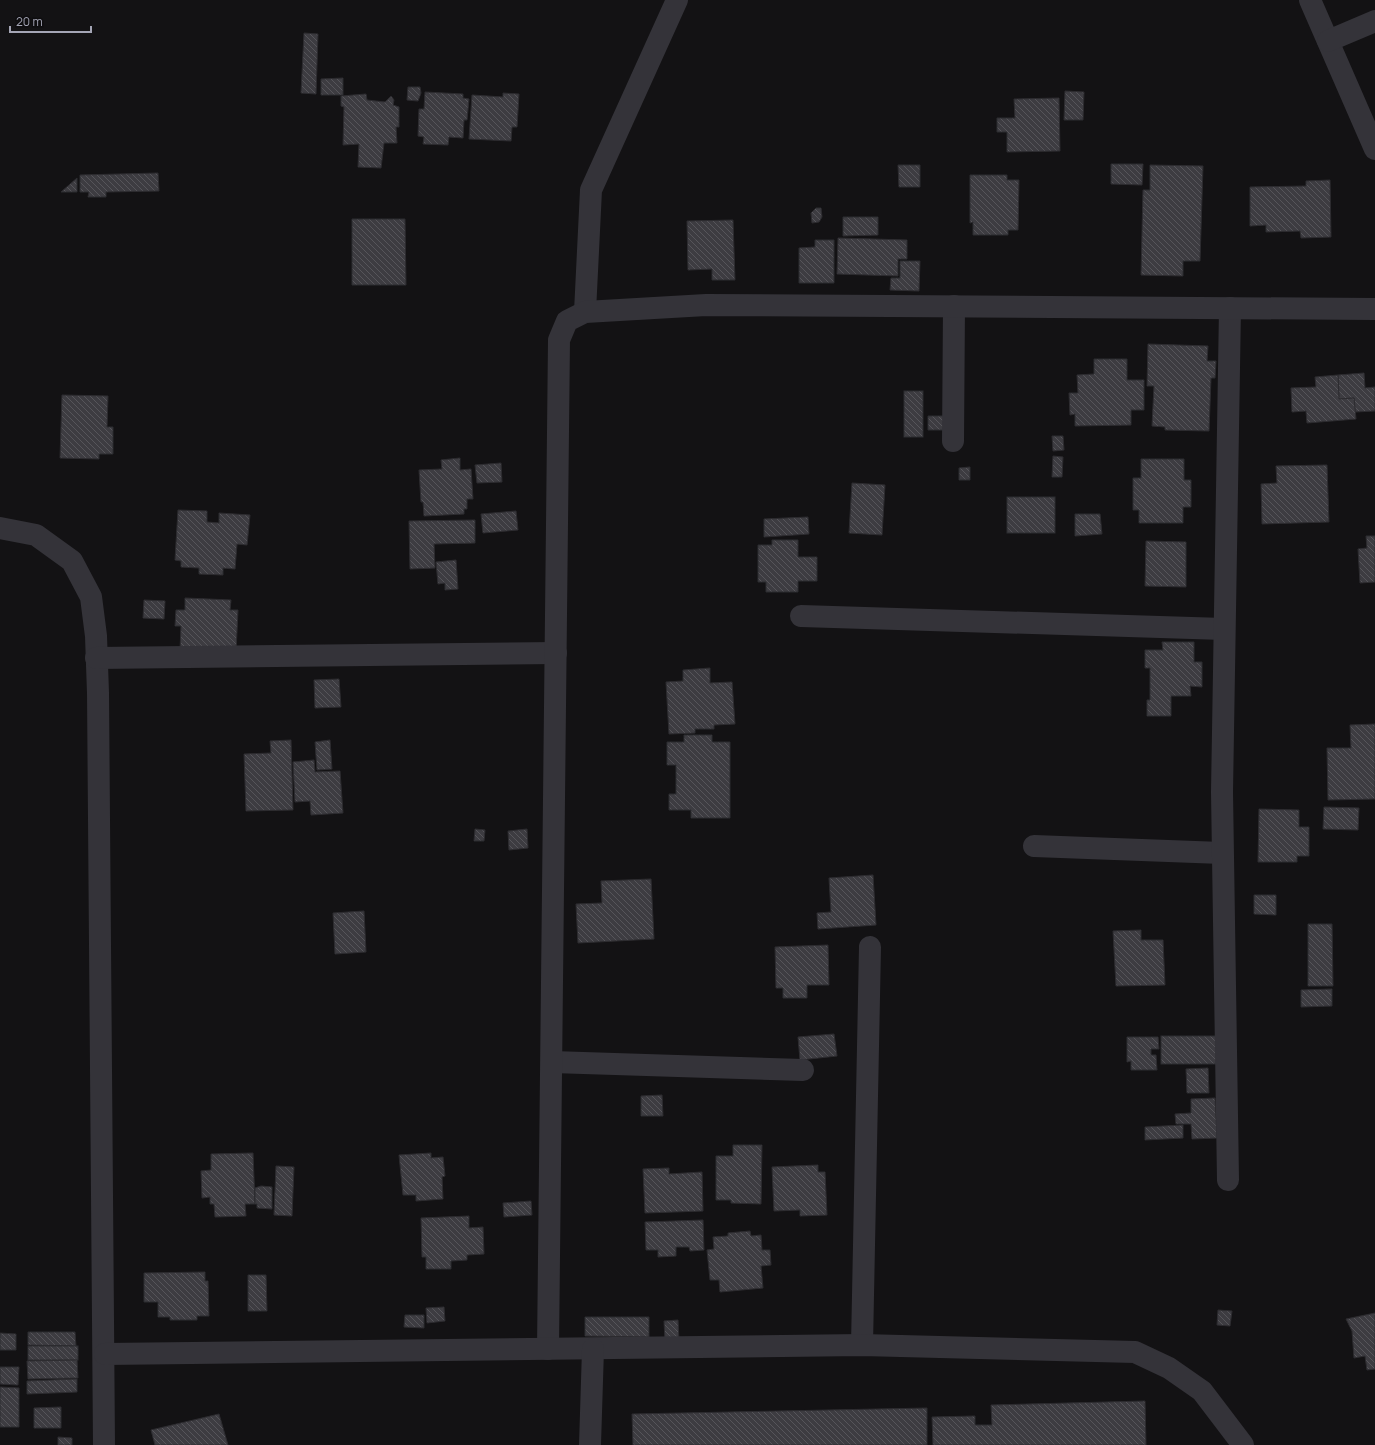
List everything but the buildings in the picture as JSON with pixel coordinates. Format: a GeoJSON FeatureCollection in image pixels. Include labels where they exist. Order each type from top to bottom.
{"type":"FeatureCollection","features":[{"type":"Feature","properties":{"kind":"street"},"geometry":{"type":"LineString","coordinates":[[585,312],[591,190],[677,0]]}},
{"type":"Feature","properties":{"kind":"street"},"geometry":{"type":"LineString","coordinates":[[1310,0],[1375,149]]}},
{"type":"Feature","properties":{"kind":"street"},"geometry":{"type":"LineString","coordinates":[[1328,41],[1375,21]]}},
{"type":"Feature","properties":{"kind":"street"},"geometry":{"type":"LineString","coordinates":[[548,1349],[559,340],[566,321],[585,312],[706,305],[1375,309]]}},
{"type":"Feature","properties":{"kind":"street"},"geometry":{"type":"LineString","coordinates":[[953,441],[954,306]]}},
{"type":"Feature","properties":{"kind":"street"},"geometry":{"type":"LineString","coordinates":[[1228,1180],[1222,853],[1224,629],[1230,308]]}},
{"type":"Feature","properties":{"kind":"street"},"geometry":{"type":"LineString","coordinates":[[0,528],[36,535],[72,561],[91,597],[96,658],[105,1354],[104,1445]]}},
{"type":"Feature","properties":{"kind":"street"},"geometry":{"type":"LineString","coordinates":[[801,616],[1224,629]]}},
{"type":"Feature","properties":{"kind":"street"},"geometry":{"type":"LineString","coordinates":[[96,658],[556,653]]}},
{"type":"Feature","properties":{"kind":"street"},"geometry":{"type":"LineString","coordinates":[[1034,846],[1222,853]]}},
{"type":"Feature","properties":{"kind":"street"},"geometry":{"type":"LineString","coordinates":[[862,1345],[870,947]]}},
{"type":"Feature","properties":{"kind":"street"},"geometry":{"type":"LineString","coordinates":[[552,1062],[803,1070]]}},
{"type":"Feature","properties":{"kind":"street"},"geometry":{"type":"LineString","coordinates":[[105,1354],[862,1345],[1135,1352],[1169,1368],[1202,1391],[1243,1445]]}},
{"type":"Feature","properties":{"kind":"street"},"geometry":{"type":"LineString","coordinates":[[590,1445],[593,1349]]}}]}
